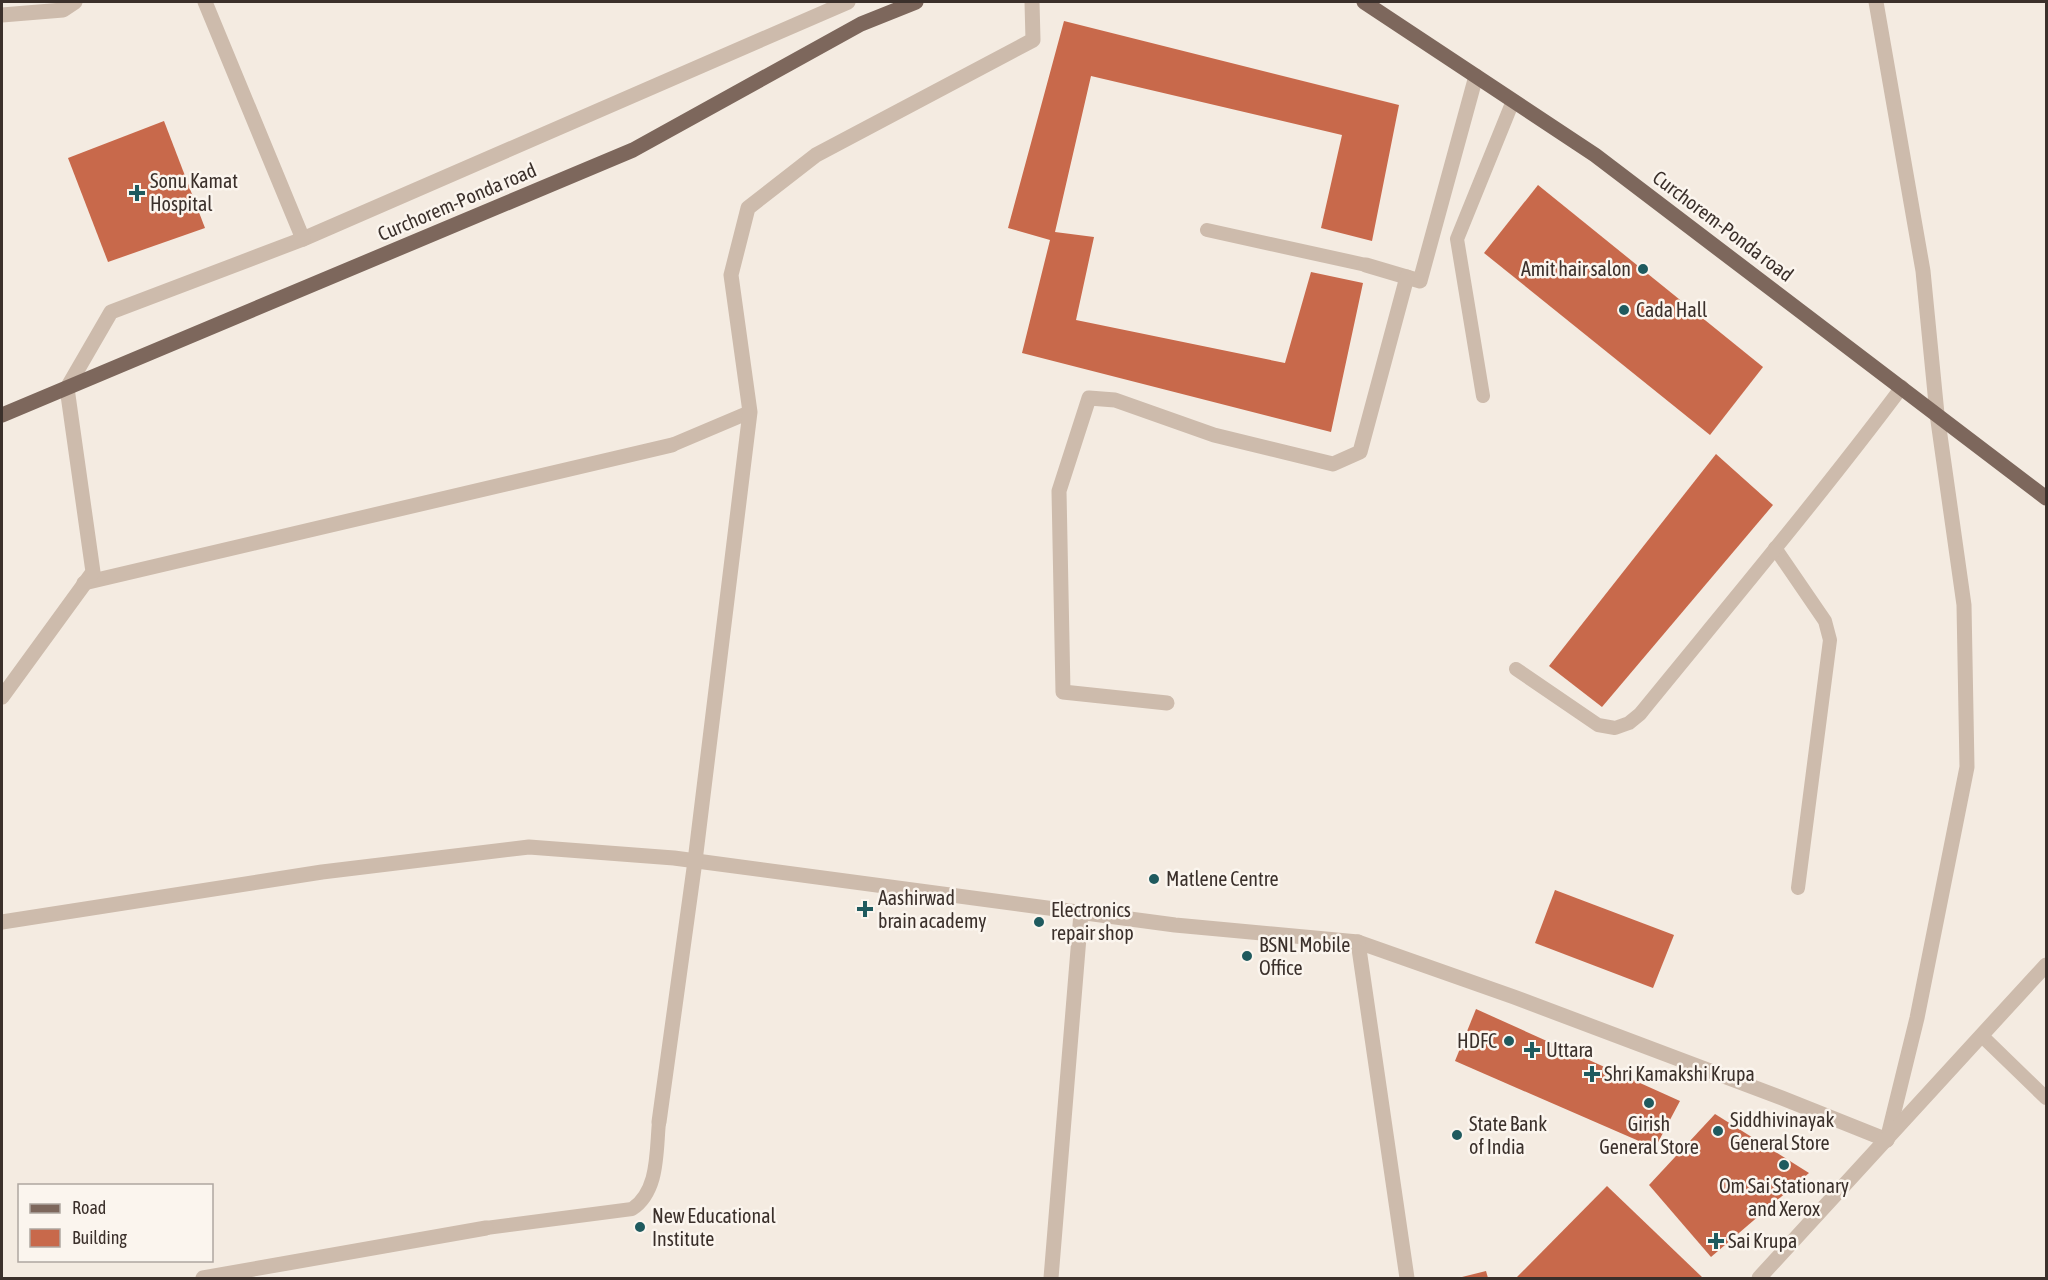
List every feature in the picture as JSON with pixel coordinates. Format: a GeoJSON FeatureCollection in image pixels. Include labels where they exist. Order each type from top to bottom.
{"type":"FeatureCollection","features":[{"type":"Feature","properties":{"kind":"main road","name":"Curchorem-Ponda road"},"geometry":{"type":"LineString","coordinates":[[2,415],[633,150],[861,24],[912,2]]}},
{"type":"Feature","properties":{"kind":"main road","name":"Curchorem-Ponda road"},"geometry":{"type":"LineString","coordinates":[[1364,2],[1594,155],[2046,498]]}},
{"type":"Feature","properties":{"kind":"street"},"geometry":{"type":"LineString","coordinates":[[2,15],[63,10],[75,2]]}},
{"type":"Feature","properties":{"kind":"street"},"geometry":{"type":"LineString","coordinates":[[205,2],[303,239]]}},
{"type":"Feature","properties":{"kind":"street"},"geometry":{"type":"LineString","coordinates":[[2,697],[93,572],[66,388],[111,312],[303,239],[848,2]]}},
{"type":"Feature","properties":{"kind":"street"},"geometry":{"type":"LineString","coordinates":[[659,1122],[750,412],[731,275],[748,208],[816,155],[1033,40],[1032,2]]}},
{"type":"Feature","properties":{"kind":"street"},"geometry":{"type":"LineString","coordinates":[[1876,2],[1923,271],[1937,414],[1964,604],[1967,767],[1917,1018],[1887,1140]]}},
{"type":"Feature","properties":{"kind":"street"},"geometry":{"type":"LineString","coordinates":[[1366,265],[1420,281],[1476,76]]}},
{"type":"Feature","properties":{"kind":"street"},"geometry":{"type":"LineString","coordinates":[[1167,703],[1063,692],[1059,491],[1089,398],[1116,400],[1214,435],[1333,464],[1360,452],[1407,277]]}},
{"type":"Feature","properties":{"kind":"street"},"geometry":{"type":"LineString","coordinates":[[84,584],[672,445]]}},
{"type":"Feature","properties":{"kind":"street"},"geometry":{"type":"LineString","coordinates":[[2,922],[322,872],[529,848],[694,861],[1175,925],[1358,942],[1525,1001],[1887,1140]]}},
{"type":"Feature","properties":{"kind":"street"},"geometry":{"type":"LineString","coordinates":[[1051,1278],[1080,913]]}},
{"type":"Feature","properties":{"kind":"street"},"geometry":{"type":"LineString","coordinates":[[1358,942],[1407,1278]]}},
{"type":"Feature","properties":{"kind":"street"},"geometry":{"type":"LineString","coordinates":[[1759,1278],[2046,965]]}},
{"type":"Feature","properties":{"kind":"street"},"geometry":{"type":"LineString","coordinates":[[203,1278],[486,1228]]}},
{"type":"Feature","properties":{"kind":"lane"},"geometry":{"type":"LineString","coordinates":[[1483,396],[1457,239],[1512,101]]}},
{"type":"Feature","properties":{"kind":"lane"},"geometry":{"type":"LineString","coordinates":[[1207,230],[1366,265]]}},
{"type":"Feature","properties":{"kind":"lane"},"geometry":{"type":"LineString","coordinates":[[1516,669],[1598,724],[1615,728],[1629,723],[1640,714],[1850,456],[1902,387]]}},
{"type":"Feature","properties":{"kind":"lane"},"geometry":{"type":"LineString","coordinates":[[672,445],[750,412]]}},
{"type":"Feature","properties":{"kind":"lane"},"geometry":{"type":"LineString","coordinates":[[1775,548],[1826,621],[1830,640],[1798,888]]}},
{"type":"Feature","properties":{"kind":"lane"},"geometry":{"type":"LineString","coordinates":[[1982,1036],[2046,1098]]}},
{"type":"Feature","properties":{"kind":"lane"},"geometry":{"type":"LineString","coordinates":[[486,1228],[632,1209],[649,1191],[659,1122]]}},
{"type":"Feature","properties":{"kind":"building"},"geometry":{"type":"Polygon","coordinates":[[[1064,21],[1399,105],[1372,241],[1321,228],[1342,135],[1091,76],[1055,232],[1094,237],[1076,320],[1285,363],[1311,272],[1363,283],[1331,432],[1022,353],[1050,240],[1008,228],[1064,21]]]}},
{"type":"Feature","properties":{"kind":"building","name":"Sonu Kamat Hospital"},"geometry":{"type":"Polygon","coordinates":[[[164,121],[205,228],[108,262],[68,158],[164,121]]]}},
{"type":"Feature","properties":{"kind":"building","name":"Cada Hall"},"geometry":{"type":"Polygon","coordinates":[[[1538,185],[1763,367],[1710,435],[1484,253],[1538,185]]]}},
{"type":"Feature","properties":{"kind":"building"},"geometry":{"type":"Polygon","coordinates":[[[1716,454],[1773,505],[1602,707],[1549,666],[1716,454]]]}},
{"type":"Feature","properties":{"kind":"building"},"geometry":{"type":"Polygon","coordinates":[[[1555,890],[1674,935],[1653,988],[1535,943],[1555,890]]]}},
{"type":"Feature","properties":{"kind":"building"},"geometry":{"type":"Polygon","coordinates":[[[1476,1009],[1680,1101],[1655,1148],[1455,1061],[1476,1009]]]}},
{"type":"Feature","properties":{"kind":"building"},"geometry":{"type":"Polygon","coordinates":[[[1715,1114],[1809,1173],[1711,1257],[1649,1185],[1715,1114]]]}},
{"type":"Feature","properties":{"kind":"building"},"geometry":{"type":"Polygon","coordinates":[[[1607,1186],[1703,1278],[1516,1278],[1607,1186]]]}},
{"type":"Feature","properties":{"kind":"building"},"geometry":{"type":"Polygon","coordinates":[[[1486,1271],[1488,1278],[1458,1278],[1486,1271]]]}},
{"type":"Feature","properties":{"kind":"place","name":"Sonu Kamat Hospital"},"geometry":{"type":"Point","coordinates":[137,193]}},
{"type":"Feature","properties":{"kind":"place","name":"Amit hair salon"},"geometry":{"type":"Point","coordinates":[1643,269]}},
{"type":"Feature","properties":{"kind":"place","name":"Cada Hall"},"geometry":{"type":"Point","coordinates":[1624,310]}},
{"type":"Feature","properties":{"kind":"place","name":"Matlene Centre"},"geometry":{"type":"Point","coordinates":[1154,879]}},
{"type":"Feature","properties":{"kind":"place","name":"Aashirwad brain academy"},"geometry":{"type":"Point","coordinates":[865,909]}},
{"type":"Feature","properties":{"kind":"place","name":"Electronics repair shop"},"geometry":{"type":"Point","coordinates":[1039,922]}},
{"type":"Feature","properties":{"kind":"place","name":"BSNL Mobile Office"},"geometry":{"type":"Point","coordinates":[1247,956]}},
{"type":"Feature","properties":{"kind":"place","name":"HDFC"},"geometry":{"type":"Point","coordinates":[1509,1041]}},
{"type":"Feature","properties":{"kind":"place","name":"Uttara"},"geometry":{"type":"Point","coordinates":[1532,1050]}},
{"type":"Feature","properties":{"kind":"place","name":"Shri Kamakshi Krupa"},"geometry":{"type":"Point","coordinates":[1592,1074]}},
{"type":"Feature","properties":{"kind":"place","name":"Girish General Store"},"geometry":{"type":"Point","coordinates":[1649,1103]}},
{"type":"Feature","properties":{"kind":"place","name":"Siddhivinayak General Store"},"geometry":{"type":"Point","coordinates":[1718,1131]}},
{"type":"Feature","properties":{"kind":"place","name":"State Bank of India"},"geometry":{"type":"Point","coordinates":[1457,1135]}},
{"type":"Feature","properties":{"kind":"place","name":"Om Sai Stationary and Xerox"},"geometry":{"type":"Point","coordinates":[1784,1165]}},
{"type":"Feature","properties":{"kind":"place","name":"New Educational Institute"},"geometry":{"type":"Point","coordinates":[640,1227]}},
{"type":"Feature","properties":{"kind":"place","name":"Sai Krupa"},"geometry":{"type":"Point","coordinates":[1716,1241]}}]}
